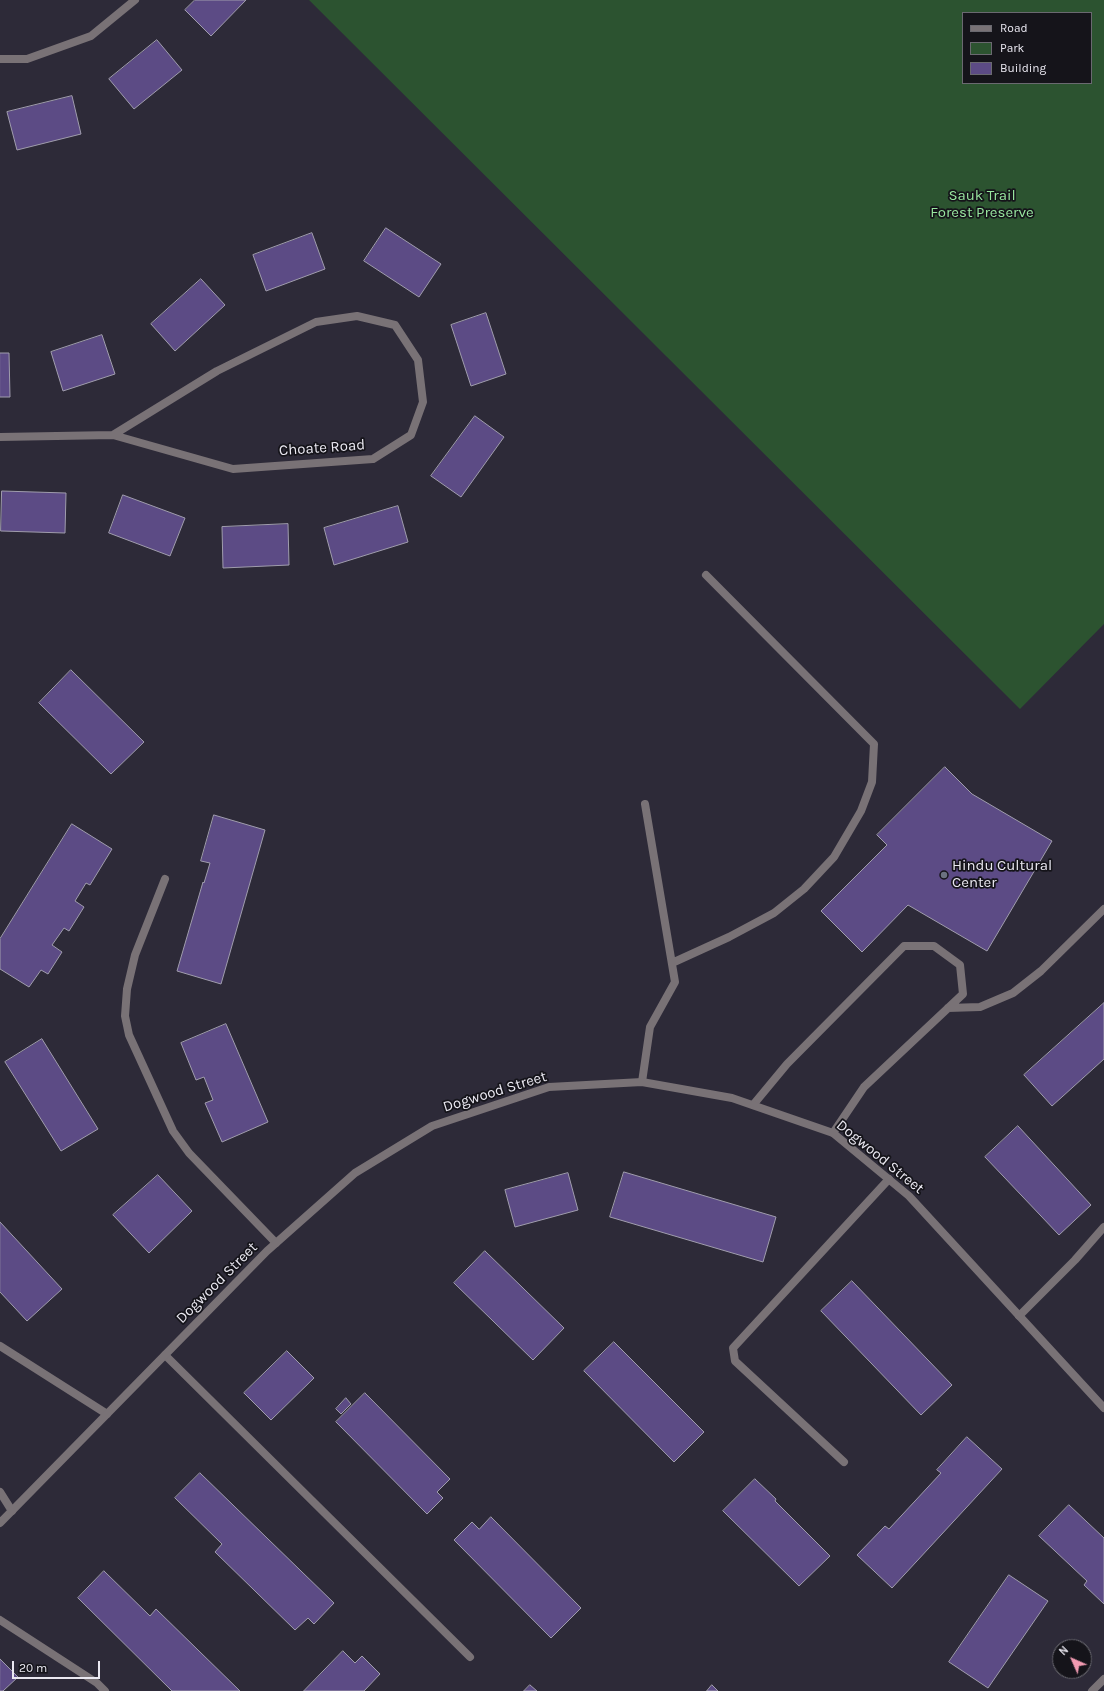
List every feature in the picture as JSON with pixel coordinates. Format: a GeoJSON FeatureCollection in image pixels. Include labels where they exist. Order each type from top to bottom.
{"type":"FeatureCollection","features":[{"type":"Feature","properties":{"kind":"street"},"geometry":{"type":"LineString","coordinates":[[0,59],[27,59],[92,36],[135,0]]}},
{"type":"Feature","properties":{"kind":"street","name":"Choate Road"},"geometry":{"type":"LineString","coordinates":[[0,437],[113,435],[233,469],[373,459],[411,435],[423,402],[418,360],[395,325],[358,316],[316,322],[217,370],[113,435]]}},
{"type":"Feature","properties":{"kind":"street"},"geometry":{"type":"LineString","coordinates":[[672,963],[729,937],[774,913],[804,888],[834,856],[861,811],[872,782],[874,744],[706,575]]}},
{"type":"Feature","properties":{"kind":"street"},"geometry":{"type":"LineString","coordinates":[[642,1082],[650,1027],[675,982],[645,804]]}},
{"type":"Feature","properties":{"kind":"street"},"geometry":{"type":"LineString","coordinates":[[165,879],[136,955],[127,989],[125,1016],[129,1035],[174,1131],[185,1147],[276,1243]]}},
{"type":"Feature","properties":{"kind":"street"},"geometry":{"type":"LineString","coordinates":[[948,1008],[980,1007],[1013,993],[1041,971],[1104,909]]}},
{"type":"Feature","properties":{"kind":"street"},"geometry":{"type":"LineString","coordinates":[[753,1106],[787,1064],[904,946],[934,946],[960,965],[963,994],[864,1087],[833,1134]]}},
{"type":"Feature","properties":{"kind":"street","name":"Dogwood Street"},"geometry":{"type":"LineString","coordinates":[[0,1523],[276,1243],[355,1173],[432,1126],[549,1087],[642,1082],[732,1098],[833,1134],[910,1196],[1104,1408]]}},
{"type":"Feature","properties":{"kind":"street"},"geometry":{"type":"LineString","coordinates":[[844,1462],[735,1361],[733,1348],[889,1180]]}},
{"type":"Feature","properties":{"kind":"street"},"geometry":{"type":"LineString","coordinates":[[1019,1316],[1075,1260],[1104,1227]]}},
{"type":"Feature","properties":{"kind":"street"},"geometry":{"type":"LineString","coordinates":[[0,1346],[107,1414]]}},
{"type":"Feature","properties":{"kind":"street"},"geometry":{"type":"LineString","coordinates":[[165,1355],[470,1657]]}},
{"type":"Feature","properties":{"kind":"street"},"geometry":{"type":"LineString","coordinates":[[0,1492],[12,1511]]}},
{"type":"Feature","properties":{"kind":"street"},"geometry":{"type":"LineString","coordinates":[[0,1620],[97,1683],[104,1691]]}},
{"type":"Feature","properties":{"kind":"street"},"geometry":{"type":"LineString","coordinates":[[1092,1691],[1104,1679]]}},
{"type":"Feature","properties":{"kind":"green space","name":"Sauk Trail Forest Preserve"},"geometry":{"type":"Polygon","coordinates":[[[309,0],[1104,0],[1104,624],[1020,709],[309,0]]]}},
{"type":"Feature","properties":{"kind":"building"},"geometry":{"type":"Polygon","coordinates":[[[195,0],[246,0],[211,36],[185,10],[195,0]]]}},
{"type":"Feature","properties":{"kind":"building"},"geometry":{"type":"Polygon","coordinates":[[[157,40],[182,70],[134,109],[109,79],[157,40]]]}},
{"type":"Feature","properties":{"kind":"building"},"geometry":{"type":"Polygon","coordinates":[[[72,96],[81,134],[17,150],[7,112],[72,96]]]}},
{"type":"Feature","properties":{"kind":"building"},"geometry":{"type":"Polygon","coordinates":[[[386,228],[441,264],[419,297],[364,261],[386,228]]]}},
{"type":"Feature","properties":{"kind":"building"},"geometry":{"type":"Polygon","coordinates":[[[312,233],[325,269],[266,291],[253,255],[312,233]]]}},
{"type":"Feature","properties":{"kind":"building"},"geometry":{"type":"Polygon","coordinates":[[[201,279],[225,305],[175,351],[151,324],[201,279]]]}},
{"type":"Feature","properties":{"kind":"building"},"geometry":{"type":"Polygon","coordinates":[[[486,313],[506,374],[471,386],[451,325],[486,313]]]}},
{"type":"Feature","properties":{"kind":"building"},"geometry":{"type":"Polygon","coordinates":[[[102,335],[115,374],[63,391],[51,352],[102,335]]]}},
{"type":"Feature","properties":{"kind":"building"},"geometry":{"type":"Polygon","coordinates":[[[0,353],[9,353],[10,397],[0,397],[0,353]]]}},
{"type":"Feature","properties":{"kind":"building"},"geometry":{"type":"Polygon","coordinates":[[[475,416],[504,437],[461,497],[431,476],[475,416]]]}},
{"type":"Feature","properties":{"kind":"building"},"geometry":{"type":"Polygon","coordinates":[[[2,491],[66,493],[65,533],[1,531],[2,491]]]}},
{"type":"Feature","properties":{"kind":"building"},"geometry":{"type":"Polygon","coordinates":[[[123,495],[185,518],[170,556],[109,533],[123,495]]]}},
{"type":"Feature","properties":{"kind":"building"},"geometry":{"type":"Polygon","coordinates":[[[398,506],[408,542],[334,565],[324,528],[398,506]]]}},
{"type":"Feature","properties":{"kind":"building"},"geometry":{"type":"Polygon","coordinates":[[[288,524],[289,565],[223,568],[222,527],[288,524]]]}},
{"type":"Feature","properties":{"kind":"building"},"geometry":{"type":"Polygon","coordinates":[[[71,670],[144,742],[111,774],[39,703],[71,670]]]}},
{"type":"Feature","properties":{"kind":"building","name":"Hindu Cultural Center"},"geometry":{"type":"Polygon","coordinates":[[[945,767],[972,794],[1052,841],[987,951],[908,905],[862,952],[821,911],[887,845],[877,835],[945,767]]]}},
{"type":"Feature","properties":{"kind":"building"},"geometry":{"type":"Polygon","coordinates":[[[214,815],[265,830],[221,984],[177,971],[210,863],[201,861],[214,815]]]}},
{"type":"Feature","properties":{"kind":"building"},"geometry":{"type":"Polygon","coordinates":[[[72,824],[112,849],[90,885],[86,883],[75,901],[84,907],[69,931],[64,928],[52,945],[62,952],[48,974],[41,970],[29,987],[0,969],[0,939],[72,824]]]}},
{"type":"Feature","properties":{"kind":"building"},"geometry":{"type":"Polygon","coordinates":[[[1104,1003],[1104,1059],[1052,1106],[1024,1075],[1104,1003]]]}},
{"type":"Feature","properties":{"kind":"building"},"geometry":{"type":"Polygon","coordinates":[[[226,1024],[268,1122],[222,1142],[205,1103],[213,1100],[204,1077],[196,1080],[181,1043],[226,1024]]]}},
{"type":"Feature","properties":{"kind":"building"},"geometry":{"type":"Polygon","coordinates":[[[42,1039],[98,1129],[61,1151],[5,1062],[42,1039]]]}},
{"type":"Feature","properties":{"kind":"building"},"geometry":{"type":"Polygon","coordinates":[[[1018,1126],[1091,1205],[1059,1235],[985,1157],[1018,1126]]]}},
{"type":"Feature","properties":{"kind":"building"},"geometry":{"type":"Polygon","coordinates":[[[624,1172],[776,1217],[763,1262],[610,1217],[624,1172]]]}},
{"type":"Feature","properties":{"kind":"building"},"geometry":{"type":"Polygon","coordinates":[[[568,1173],[578,1210],[515,1227],[505,1190],[568,1173]]]}},
{"type":"Feature","properties":{"kind":"building"},"geometry":{"type":"Polygon","coordinates":[[[158,1175],[192,1211],[149,1253],[113,1215],[158,1175]]]}},
{"type":"Feature","properties":{"kind":"building"},"geometry":{"type":"Polygon","coordinates":[[[0,1222],[62,1289],[27,1321],[0,1292],[0,1222]]]}},
{"type":"Feature","properties":{"kind":"building"},"geometry":{"type":"Polygon","coordinates":[[[485,1251],[564,1328],[533,1360],[454,1283],[485,1251]]]}},
{"type":"Feature","properties":{"kind":"building"},"geometry":{"type":"Polygon","coordinates":[[[852,1281],[952,1385],[921,1415],[821,1311],[852,1281]]]}},
{"type":"Feature","properties":{"kind":"building"},"geometry":{"type":"Polygon","coordinates":[[[614,1342],[704,1432],[674,1462],[584,1371],[614,1342]]]}},
{"type":"Feature","properties":{"kind":"building"},"geometry":{"type":"Polygon","coordinates":[[[287,1351],[314,1378],[271,1420],[244,1393],[287,1351]]]}},
{"type":"Feature","properties":{"kind":"building"},"geometry":{"type":"Polygon","coordinates":[[[365,1393],[450,1479],[437,1492],[443,1498],[427,1514],[336,1422],[365,1393]]]}},
{"type":"Feature","properties":{"kind":"building"},"geometry":{"type":"Polygon","coordinates":[[[346,1398],[351,1404],[341,1414],[336,1409],[346,1398]]]}},
{"type":"Feature","properties":{"kind":"building"},"geometry":{"type":"Polygon","coordinates":[[[967,1437],[1002,1469],[892,1588],[857,1555],[885,1526],[889,1529],[941,1473],[937,1470],[967,1437]]]}},
{"type":"Feature","properties":{"kind":"building"},"geometry":{"type":"Polygon","coordinates":[[[200,1473],[334,1603],[314,1624],[308,1618],[295,1630],[215,1552],[222,1544],[175,1498],[200,1473]]]}},
{"type":"Feature","properties":{"kind":"building"},"geometry":{"type":"Polygon","coordinates":[[[755,1479],[830,1556],[799,1586],[723,1511],[755,1479]]]}},
{"type":"Feature","properties":{"kind":"building"},"geometry":{"type":"Polygon","coordinates":[[[1069,1505],[1104,1538],[1104,1604],[1084,1585],[1087,1581],[1039,1536],[1069,1505]]]}},
{"type":"Feature","properties":{"kind":"building"},"geometry":{"type":"Polygon","coordinates":[[[491,1517],[581,1608],[551,1638],[454,1540],[472,1522],[479,1529],[491,1517]]]}},
{"type":"Feature","properties":{"kind":"building"},"geometry":{"type":"Polygon","coordinates":[[[104,1571],[150,1616],[156,1609],[240,1691],[172,1691],[78,1598],[104,1571]]]}},
{"type":"Feature","properties":{"kind":"building"},"geometry":{"type":"Polygon","coordinates":[[[1009,1575],[1048,1601],[988,1688],[949,1662],[1009,1575]]]}},
{"type":"Feature","properties":{"kind":"building"},"geometry":{"type":"Polygon","coordinates":[[[343,1651],[355,1663],[362,1656],[380,1674],[364,1691],[304,1691],[343,1651]]]}},
{"type":"Feature","properties":{"kind":"building"},"geometry":{"type":"Polygon","coordinates":[[[0,1659],[18,1677],[3,1691],[0,1691],[0,1659]]]}},
{"type":"Feature","properties":{"kind":"building"},"geometry":{"type":"Polygon","coordinates":[[[530,1685],[537,1691],[524,1691],[530,1685]]]}},
{"type":"Feature","properties":{"kind":"building"},"geometry":{"type":"Polygon","coordinates":[[[712,1685],[718,1691],[707,1691],[712,1685]]]}},
{"type":"Feature","properties":{"kind":"place","name":"Hindu Cultural Center"},"geometry":{"type":"Point","coordinates":[944,875]}}]}
